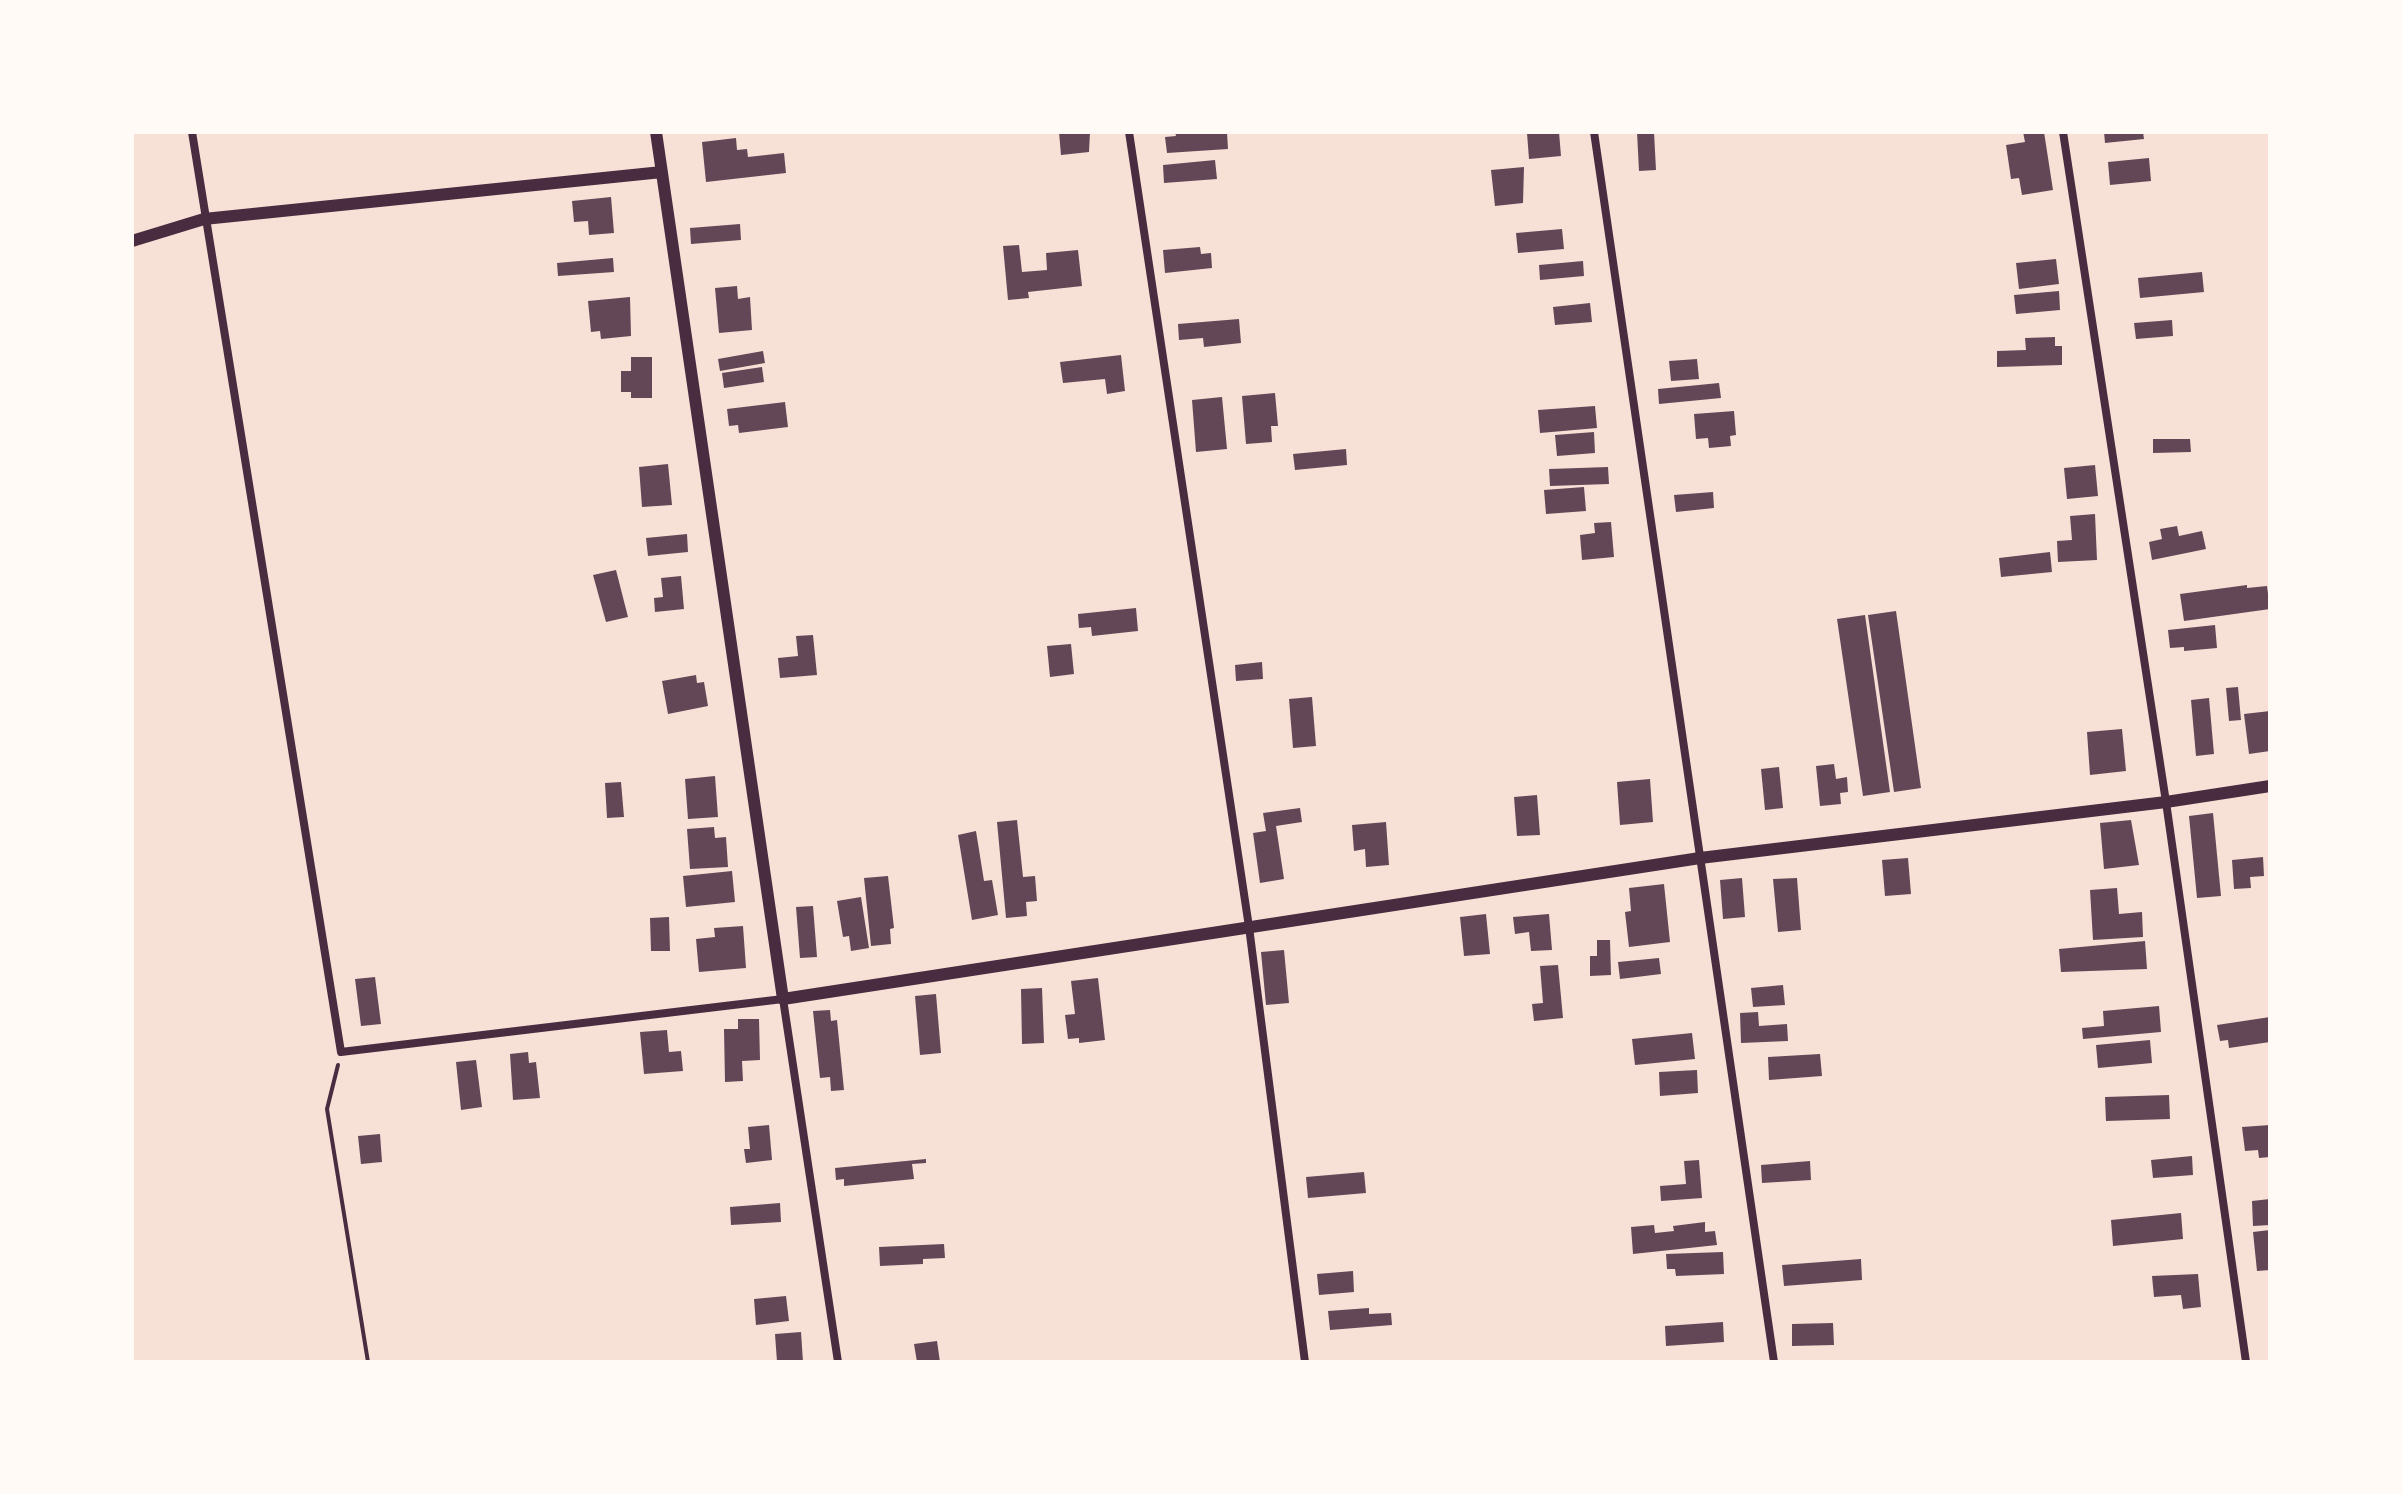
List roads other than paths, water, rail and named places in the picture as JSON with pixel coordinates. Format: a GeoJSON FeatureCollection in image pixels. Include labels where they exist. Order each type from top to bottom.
{"type":"FeatureCollection","features":[{"type":"Feature","properties":{"kind":"street"},"geometry":{"type":"LineString","coordinates":[[192,132],[341,1052],[783,999],[1700,858],[2166,802],[2270,786]]}},
{"type":"Feature","properties":{"kind":"street"},"geometry":{"type":"LineString","coordinates":[[656,132],[838,1362]]}},
{"type":"Feature","properties":{"kind":"street"},"geometry":{"type":"LineString","coordinates":[[1129,132],[1249,927],[1305,1362]]}},
{"type":"Feature","properties":{"kind":"street"},"geometry":{"type":"LineString","coordinates":[[1594,132],[1774,1362]]}},
{"type":"Feature","properties":{"kind":"street"},"geometry":{"type":"LineString","coordinates":[[2063,132],[2166,802],[2246,1362]]}},
{"type":"Feature","properties":{"kind":"street"},"geometry":{"type":"LineString","coordinates":[[132,241],[204,219],[662,172]]}}]}
